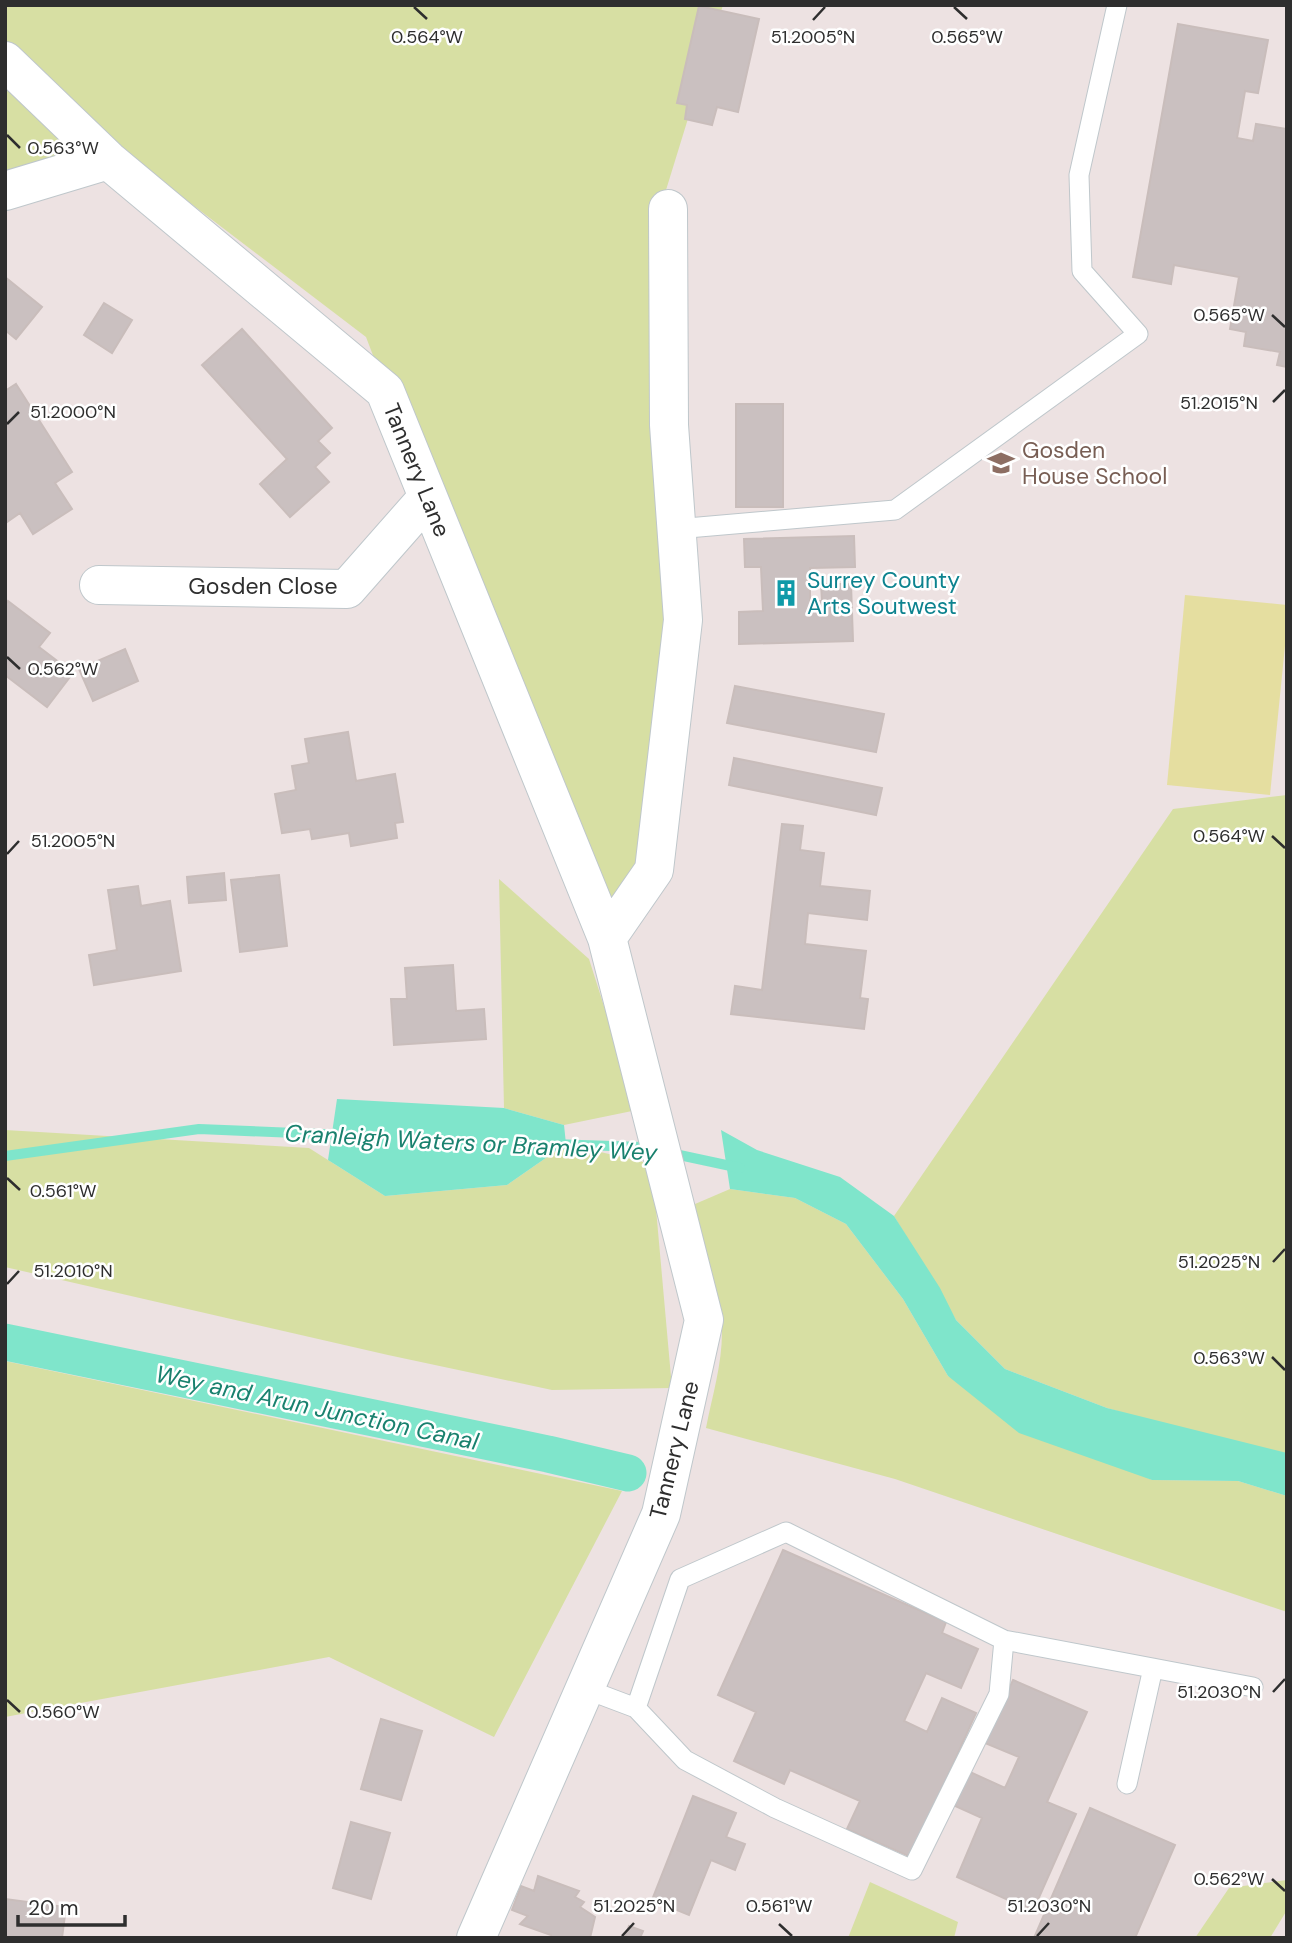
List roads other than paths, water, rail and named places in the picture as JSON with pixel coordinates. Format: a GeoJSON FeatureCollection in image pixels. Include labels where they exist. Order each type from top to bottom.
{"type":"FeatureCollection","features":[{"type":"Feature","properties":{"kind":"street","name":"Tannery Lane"},"geometry":{"type":"LineString","coordinates":[[5,61],[108,160],[386,391],[607,938],[704,1320],[661,1514],[476,1938]]}},
{"type":"Feature","properties":{"kind":"street"},"geometry":{"type":"LineString","coordinates":[[5,191],[108,160]]}},
{"type":"Feature","properties":{"kind":"street"},"geometry":{"type":"LineString","coordinates":[[607,938],[654,870],[683,620],[668,425],[668,209]]}},
{"type":"Feature","properties":{"kind":"street","name":"Gosden Close"},"geometry":{"type":"LineString","coordinates":[[99,585],[346,589],[428,498]]}},
{"type":"Feature","properties":{"kind":"lane"},"geometry":{"type":"LineString","coordinates":[[676,529],[895,510],[1138,334],[1082,271],[1079,176],[1117,5]]}},
{"type":"Feature","properties":{"kind":"lane"},"geometry":{"type":"LineString","coordinates":[[636,1708],[680,1579],[786,1532],[1004,1640],[1253,1687]]}},
{"type":"Feature","properties":{"kind":"lane"},"geometry":{"type":"LineString","coordinates":[[583,1688],[636,1708],[685,1760],[775,1808],[912,1870],[999,1694],[1004,1640]]}},
{"type":"Feature","properties":{"kind":"lane"},"geometry":{"type":"LineString","coordinates":[[1126,1784],[1153,1668]]}},
{"type":"Feature","properties":{"kind":"water"},"geometry":{"type":"Polygon","coordinates":[[[337,1099],[504,1108],[564,1125],[566,1144],[507,1185],[385,1196],[328,1160],[337,1099]]]}},
{"type":"Feature","properties":{"kind":"water"},"geometry":{"type":"Polygon","coordinates":[[[721,1130],[757,1150],[840,1177],[894,1216],[940,1288],[956,1320],[1005,1369],[1107,1408],[1287,1453],[1287,1496],[1238,1481],[1152,1480],[1019,1433],[948,1376],[903,1299],[846,1224],[795,1198],[730,1189],[721,1130]]]}},
{"type":"Feature","properties":{"kind":"waterway","name":"Cranleigh Waters or Bramley Wey"},"geometry":{"type":"LineString","coordinates":[[5,1156],[199,1129],[343,1135]]}},
{"type":"Feature","properties":{"kind":"waterway","name":"Cranleigh Waters or Bramley Wey"},"geometry":{"type":"LineString","coordinates":[[552,1144],[642,1147],[654,1150]]}},
{"type":"Feature","properties":{"kind":"waterway","name":"Cranleigh Waters or Bramley Wey"},"geometry":{"type":"LineString","coordinates":[[670,1153],[740,1168]]}},
{"type":"Feature","properties":{"kind":"waterway","name":"Wey and Arun Junction Canal"},"geometry":{"type":"LineString","coordinates":[[5,1342],[548,1454],[628,1473]]}},
{"type":"Feature","properties":{"kind":"place","name":"Gosden House School"},"geometry":{"type":"Point","coordinates":[1001,463]}},
{"type":"Feature","properties":{"kind":"place","name":"Surrey County Arts Soutwest"},"geometry":{"type":"Point","coordinates":[786,593]}}]}
